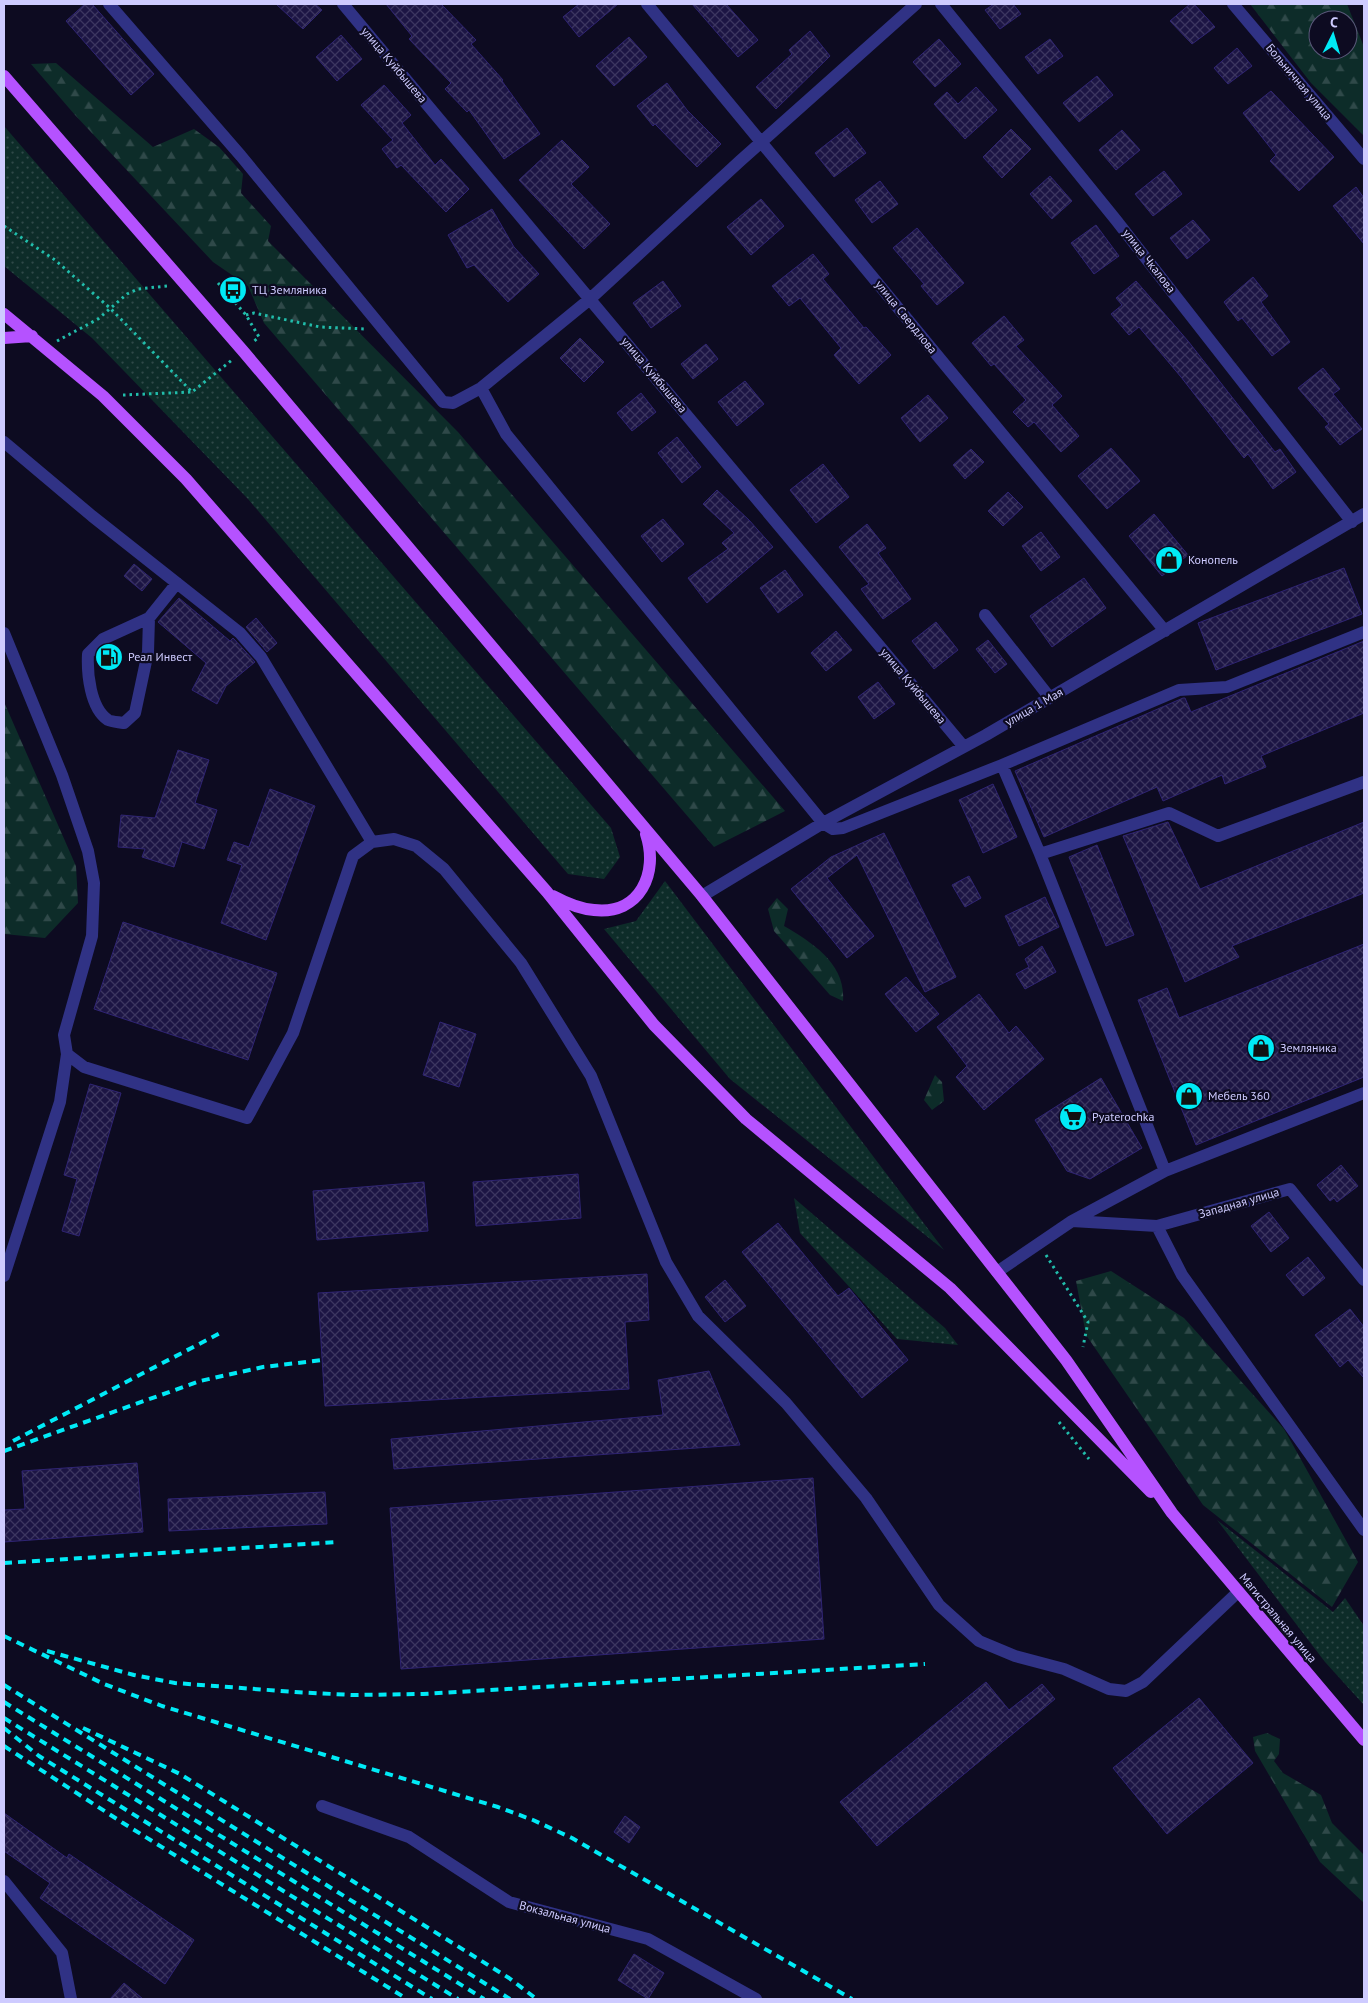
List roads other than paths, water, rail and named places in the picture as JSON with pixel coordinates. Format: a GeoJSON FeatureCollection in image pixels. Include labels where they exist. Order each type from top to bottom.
{"type":"FeatureCollection","features":[{"type":"Feature","properties":{"kind":"main road"},"geometry":{"type":"LineString","coordinates":[[4,76],[243,350],[702,896],[1066,1360],[1172,1513]]}},
{"type":"Feature","properties":{"kind":"main road"},"geometry":{"type":"LineString","coordinates":[[4,314],[103,396],[186,478],[547,892],[654,1025],[746,1119],[950,1288],[1172,1513]]}},
{"type":"Feature","properties":{"kind":"main road"},"geometry":{"type":"LineString","coordinates":[[4,338],[32,336]]}},
{"type":"Feature","properties":{"kind":"main road"},"geometry":{"type":"LineString","coordinates":[[547,892],[571,905],[594,910],[617,909],[634,900],[646,883],[651,865],[651,848],[644,828]]}},
{"type":"Feature","properties":{"kind":"main road","name":"Магистральная улица"},"geometry":{"type":"LineString","coordinates":[[1172,1513],[1364,1740]]}},
{"type":"Feature","properties":{"kind":"street"},"geometry":{"type":"LineString","coordinates":[[109,4],[241,156],[443,402],[453,403],[482,388],[590,299],[916,4]]}},
{"type":"Feature","properties":{"kind":"street","name":"улица Куйбышева"},"geometry":{"type":"LineString","coordinates":[[343,4],[964,747]]}},
{"type":"Feature","properties":{"kind":"street","name":"улица Свердлова"},"geometry":{"type":"LineString","coordinates":[[647,4],[1165,631]]}},
{"type":"Feature","properties":{"kind":"street","name":"улица Чкалова"},"geometry":{"type":"LineString","coordinates":[[941,4],[1116,220],[1352,522]]}},
{"type":"Feature","properties":{"kind":"street","name":"Больничная улица"},"geometry":{"type":"LineString","coordinates":[[1233,4],[1364,159]]}},
{"type":"Feature","properties":{"kind":"street"},"geometry":{"type":"LineString","coordinates":[[482,388],[506,434],[822,823],[833,829],[843,828],[1002,765],[1179,690],[1227,687],[1364,632]]}},
{"type":"Feature","properties":{"kind":"street"},"geometry":{"type":"LineString","coordinates":[[4,442],[92,516],[240,633],[261,657],[372,842]]}},
{"type":"Feature","properties":{"kind":"street","name":"улица 1 Мая"},"geometry":{"type":"LineString","coordinates":[[702,896],[822,823],[964,747],[1050,698],[1364,514]]}},
{"type":"Feature","properties":{"kind":"street"},"geometry":{"type":"LineString","coordinates":[[149,618],[148,652],[135,713],[124,723],[109,721],[98,709],[87,677],[88,654],[103,639],[149,618],[177,583]]}},
{"type":"Feature","properties":{"kind":"street"},"geometry":{"type":"LineString","coordinates":[[985,615],[1050,698]]}},
{"type":"Feature","properties":{"kind":"street"},"geometry":{"type":"LineString","coordinates":[[4,634],[62,775],[88,851],[94,883],[92,936],[64,1035],[67,1054],[60,1102],[4,1276]]}},
{"type":"Feature","properties":{"kind":"street"},"geometry":{"type":"LineString","coordinates":[[1002,765],[1040,854],[1165,1171]]}},
{"type":"Feature","properties":{"kind":"street"},"geometry":{"type":"LineString","coordinates":[[1040,854],[1169,813],[1218,836],[1364,782]]}},
{"type":"Feature","properties":{"kind":"street"},"geometry":{"type":"LineString","coordinates":[[67,1054],[84,1067],[247,1118],[292,1033],[353,856],[372,842],[394,839],[416,846],[444,869],[521,963],[591,1076],[666,1262],[698,1316],[786,1403],[866,1498],[939,1605],[979,1641],[1015,1656],[1064,1669],[1109,1689],[1126,1691],[1143,1682],[1238,1592]]}},
{"type":"Feature","properties":{"kind":"street"},"geometry":{"type":"LineString","coordinates":[[997,1272],[1072,1222],[1165,1171],[1364,1093]]}},
{"type":"Feature","properties":{"kind":"street","name":"Западная улица"},"geometry":{"type":"LineString","coordinates":[[1072,1222],[1157,1226],[1290,1189],[1364,1280]]}},
{"type":"Feature","properties":{"kind":"street"},"geometry":{"type":"LineString","coordinates":[[1157,1226],[1182,1275],[1364,1530]]}},
{"type":"Feature","properties":{"kind":"street","name":"Вокзальная улица"},"geometry":{"type":"LineString","coordinates":[[322,1806],[409,1837],[510,1902],[648,1939],[756,1999]]}},
{"type":"Feature","properties":{"kind":"street"},"geometry":{"type":"LineString","coordinates":[[4,1881],[62,1953],[71,1999]]}},
{"type":"Feature","properties":{"kind":"railway"},"geometry":{"type":"LineString","coordinates":[[13,1441],[224,1331]]}},
{"type":"Feature","properties":{"kind":"railway"},"geometry":{"type":"LineString","coordinates":[[4,1451],[200,1381],[263,1367],[323,1360]]}},
{"type":"Feature","properties":{"kind":"railway"},"geometry":{"type":"LineString","coordinates":[[4,1563],[339,1542]]}},
{"type":"Feature","properties":{"kind":"railway"},"geometry":{"type":"LineString","coordinates":[[4,1636],[104,1684],[162,1706],[498,1807],[533,1820],[572,1838],[852,1999]]}},
{"type":"Feature","properties":{"kind":"railway"},"geometry":{"type":"LineString","coordinates":[[47,1651],[134,1675],[175,1683],[352,1695],[423,1694],[925,1664]]}},
{"type":"Feature","properties":{"kind":"railway"},"geometry":{"type":"LineString","coordinates":[[4,1685],[510,1999]]}},
{"type":"Feature","properties":{"kind":"railway"},"geometry":{"type":"LineString","coordinates":[[4,1702],[484,1999]]}},
{"type":"Feature","properties":{"kind":"railway"},"geometry":{"type":"LineString","coordinates":[[4,1718],[458,1999]]}},
{"type":"Feature","properties":{"kind":"railway"},"geometry":{"type":"LineString","coordinates":[[4,1728],[39,1756],[432,1999]]}},
{"type":"Feature","properties":{"kind":"railway"},"geometry":{"type":"LineString","coordinates":[[83,1728],[180,1774],[509,1978],[534,1997]]}},
{"type":"Feature","properties":{"kind":"railway"},"geometry":{"type":"LineString","coordinates":[[4,1746],[123,1823],[407,1999]]}},
{"type":"Feature","properties":{"kind":"place","name":"ТЦ Земляника"},"geometry":{"type":"Point","coordinates":[233,290]}},
{"type":"Feature","properties":{"kind":"place","name":"Конопель"},"geometry":{"type":"Point","coordinates":[1169,560]}},
{"type":"Feature","properties":{"kind":"place","name":"Реал Инвест"},"geometry":{"type":"Point","coordinates":[109,657]}},
{"type":"Feature","properties":{"kind":"place","name":"Земляника"},"geometry":{"type":"Point","coordinates":[1261,1048]}},
{"type":"Feature","properties":{"kind":"place","name":"Мебель 360"},"geometry":{"type":"Point","coordinates":[1189,1096]}},
{"type":"Feature","properties":{"kind":"place","name":"Pyaterochka"},"geometry":{"type":"Point","coordinates":[1073,1117]}}]}
